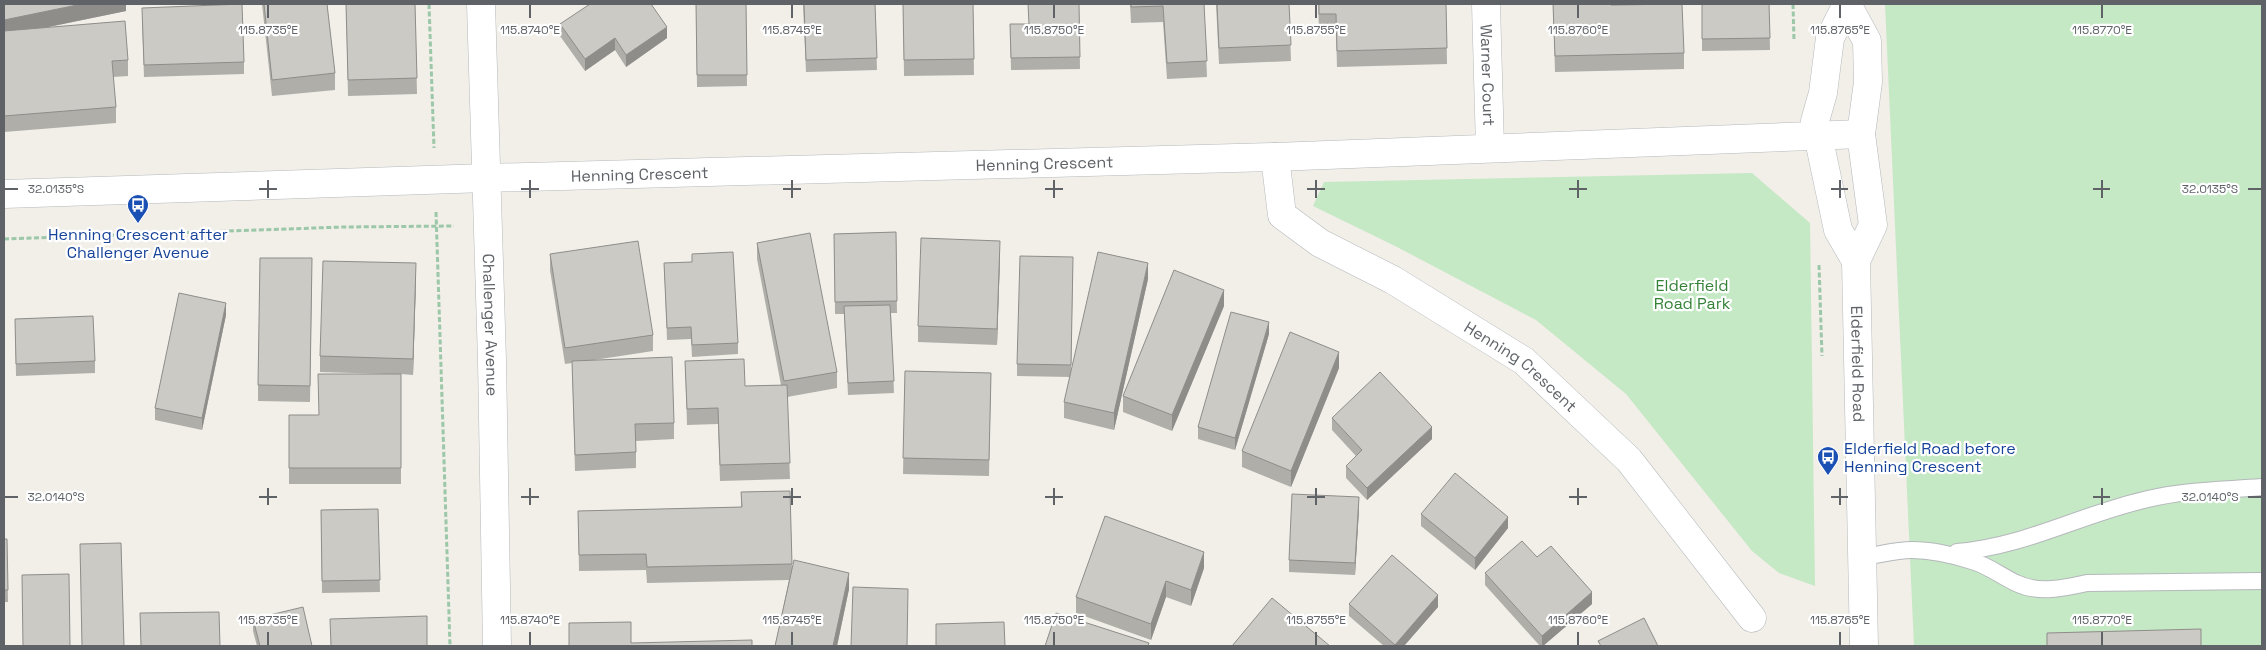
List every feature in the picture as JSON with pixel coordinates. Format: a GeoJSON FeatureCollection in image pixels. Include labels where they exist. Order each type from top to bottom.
{"type":"FeatureCollection","features":[{"type":"Feature","properties":{"kind":"street","name":"Challenger Avenue"},"geometry":{"type":"LineString","coordinates":[[481,4],[492,360],[497,646]]}},
{"type":"Feature","properties":{"kind":"street","name":"Warner Court"},"geometry":{"type":"LineString","coordinates":[[1486,4],[1490,148]]}},
{"type":"Feature","properties":{"kind":"street","name":"Elderfield Road"},"geometry":{"type":"LineString","coordinates":[[1847,4],[1867,41],[1868,82],[1861,134],[1873,225],[1856,261],[1864,646]]}},
{"type":"Feature","properties":{"kind":"street","name":"Elderfield Road"},"geometry":{"type":"LineString","coordinates":[[1847,4],[1830,38],[1823,93],[1814,122],[1838,230],[1856,261]]}},
{"type":"Feature","properties":{"kind":"street","name":"Henning Crescent"},"geometry":{"type":"LineString","coordinates":[[4,194],[486,178],[1275,157],[1861,134]]}},
{"type":"Feature","properties":{"kind":"street","name":"Henning Crescent"},"geometry":{"type":"LineString","coordinates":[[1275,157],[1282,215],[1320,243],[1393,280],[1524,361],[1629,460],[1752,618]]}},
{"type":"Feature","properties":{"kind":"lane"},"geometry":{"type":"LineString","coordinates":[[1944,554],[1988,549],[2022,541],[2104,511],[2149,498],[2262,487]]}},
{"type":"Feature","properties":{"kind":"lane"},"geometry":{"type":"LineString","coordinates":[[1862,557],[1911,550],[1944,554],[1973,561],[2000,572],[2017,584],[2037,589],[2062,588],[2088,583],[2262,581]]}},
{"type":"Feature","properties":{"kind":"path"},"geometry":{"type":"LineString","coordinates":[[428,4],[450,646]]}},
{"type":"Feature","properties":{"kind":"path"},"geometry":{"type":"LineString","coordinates":[[1793,4],[1794,42]]}},
{"type":"Feature","properties":{"kind":"path"},"geometry":{"type":"LineString","coordinates":[[4,239],[487,225]]}},
{"type":"Feature","properties":{"kind":"path"},"geometry":{"type":"LineString","coordinates":[[1818,258],[1822,358]]}},
{"type":"Feature","properties":{"kind":"green space"},"geometry":{"type":"Polygon","coordinates":[[[1885,4],[2262,4],[2262,646],[1914,646],[1885,4]]]}},
{"type":"Feature","properties":{"kind":"green space","name":"Elderfield Road Park"},"geometry":{"type":"Polygon","coordinates":[[[1752,173],[1810,223],[1815,586],[1779,573],[1752,551],[1626,394],[1536,320],[1395,246],[1313,206],[1324,182],[1752,173]]]}},
{"type":"Feature","properties":{"kind":"building"},"geometry":{"type":"Polygon","coordinates":[[[4,4],[82,4],[4,20],[4,4]]]}},
{"type":"Feature","properties":{"kind":"building"},"geometry":{"type":"Polygon","coordinates":[[[242,4],[244,62],[144,65],[142,8],[242,4]]]}},
{"type":"Feature","properties":{"kind":"building"},"geometry":{"type":"Polygon","coordinates":[[[264,4],[327,4],[335,73],[272,80],[264,4]]]}},
{"type":"Feature","properties":{"kind":"building"},"geometry":{"type":"Polygon","coordinates":[[[346,4],[415,4],[417,78],[348,80],[346,4]]]}},
{"type":"Feature","properties":{"kind":"building"},"geometry":{"type":"Polygon","coordinates":[[[590,4],[651,4],[667,27],[626,55],[615,38],[585,59],[560,24],[590,4]]]}},
{"type":"Feature","properties":{"kind":"building"},"geometry":{"type":"Polygon","coordinates":[[[696,4],[746,4],[747,75],[697,75],[696,4]]]}},
{"type":"Feature","properties":{"kind":"building"},"geometry":{"type":"Polygon","coordinates":[[[804,4],[875,4],[877,58],[806,60],[804,4]]]}},
{"type":"Feature","properties":{"kind":"building"},"geometry":{"type":"Polygon","coordinates":[[[903,4],[973,4],[974,59],[904,60],[903,4]]]}},
{"type":"Feature","properties":{"kind":"building"},"geometry":{"type":"Polygon","coordinates":[[[1028,4],[1079,4],[1080,57],[1011,58],[1010,24],[1029,24],[1028,4]]]}},
{"type":"Feature","properties":{"kind":"building"},"geometry":{"type":"Polygon","coordinates":[[[1131,4],[1204,4],[1207,61],[1167,63],[1163,6],[1131,7],[1131,4]]]}},
{"type":"Feature","properties":{"kind":"building"},"geometry":{"type":"Polygon","coordinates":[[[1217,4],[1289,4],[1291,45],[1219,48],[1217,4]]]}},
{"type":"Feature","properties":{"kind":"building"},"geometry":{"type":"Polygon","coordinates":[[[1319,4],[1446,4],[1447,48],[1337,51],[1336,14],[1319,14],[1319,4]]]}},
{"type":"Feature","properties":{"kind":"building"},"geometry":{"type":"Polygon","coordinates":[[[1553,4],[1682,4],[1684,53],[1555,56],[1553,4]]]}},
{"type":"Feature","properties":{"kind":"building"},"geometry":{"type":"Polygon","coordinates":[[[1702,4],[1769,4],[1770,38],[1702,39],[1702,4]]]}},
{"type":"Feature","properties":{"kind":"building"},"geometry":{"type":"Polygon","coordinates":[[[125,21],[128,60],[112,61],[116,107],[4,116],[4,31],[125,21]]]}},
{"type":"Feature","properties":{"kind":"building"},"geometry":{"type":"Polygon","coordinates":[[[896,232],[897,301],[835,302],[834,234],[896,232]]]}},
{"type":"Feature","properties":{"kind":"building"},"geometry":{"type":"Polygon","coordinates":[[[810,233],[837,372],[784,381],[757,243],[810,233]]]}},
{"type":"Feature","properties":{"kind":"building"},"geometry":{"type":"Polygon","coordinates":[[[921,238],[1000,241],[997,329],[918,326],[921,238]]]}},
{"type":"Feature","properties":{"kind":"building"},"geometry":{"type":"Polygon","coordinates":[[[638,241],[653,335],[565,348],[550,254],[638,241]]]}},
{"type":"Feature","properties":{"kind":"building"},"geometry":{"type":"Polygon","coordinates":[[[733,252],[738,343],[692,345],[691,327],[667,328],[664,263],[692,262],[692,254],[733,252]]]}},
{"type":"Feature","properties":{"kind":"building"},"geometry":{"type":"Polygon","coordinates":[[[1098,252],[1148,263],[1114,413],[1064,402],[1098,252]]]}},
{"type":"Feature","properties":{"kind":"building"},"geometry":{"type":"Polygon","coordinates":[[[1020,256],[1073,257],[1071,365],[1017,364],[1020,256]]]}},
{"type":"Feature","properties":{"kind":"building"},"geometry":{"type":"Polygon","coordinates":[[[260,258],[312,258],[310,386],[258,385],[260,258]]]}},
{"type":"Feature","properties":{"kind":"building"},"geometry":{"type":"Polygon","coordinates":[[[323,261],[416,263],[413,359],[320,356],[323,261]]]}},
{"type":"Feature","properties":{"kind":"building"},"geometry":{"type":"Polygon","coordinates":[[[1174,270],[1224,290],[1172,415],[1123,396],[1174,270]]]}},
{"type":"Feature","properties":{"kind":"building"},"geometry":{"type":"Polygon","coordinates":[[[179,293],[226,303],[202,418],[155,408],[179,293]]]}},
{"type":"Feature","properties":{"kind":"building"},"geometry":{"type":"Polygon","coordinates":[[[890,305],[894,381],[848,383],[844,306],[890,305]]]}},
{"type":"Feature","properties":{"kind":"building"},"geometry":{"type":"Polygon","coordinates":[[[1231,312],[1269,322],[1235,438],[1198,427],[1231,312]]]}},
{"type":"Feature","properties":{"kind":"building"},"geometry":{"type":"Polygon","coordinates":[[[93,316],[95,361],[16,364],[15,319],[93,316]]]}},
{"type":"Feature","properties":{"kind":"building"},"geometry":{"type":"Polygon","coordinates":[[[1290,332],[1339,352],[1291,471],[1242,451],[1290,332]]]}},
{"type":"Feature","properties":{"kind":"building"},"geometry":{"type":"Polygon","coordinates":[[[672,357],[674,423],[635,424],[636,452],[575,455],[572,361],[672,357]]]}},
{"type":"Feature","properties":{"kind":"building"},"geometry":{"type":"Polygon","coordinates":[[[744,359],[745,386],[787,385],[790,463],[720,465],[718,408],[687,409],[685,361],[744,359]]]}},
{"type":"Feature","properties":{"kind":"building"},"geometry":{"type":"Polygon","coordinates":[[[905,371],[991,373],[989,460],[903,458],[905,371]]]}},
{"type":"Feature","properties":{"kind":"building"},"geometry":{"type":"Polygon","coordinates":[[[1380,372],[1432,427],[1367,488],[1346,466],[1362,450],[1332,418],[1380,372]]]}},
{"type":"Feature","properties":{"kind":"building"},"geometry":{"type":"Polygon","coordinates":[[[318,374],[401,374],[401,468],[289,468],[289,415],[319,415],[318,374]]]}},
{"type":"Feature","properties":{"kind":"building"},"geometry":{"type":"Polygon","coordinates":[[[1455,473],[1508,517],[1475,558],[1421,514],[1455,473]]]}},
{"type":"Feature","properties":{"kind":"building"},"geometry":{"type":"Polygon","coordinates":[[[790,491],[792,564],[647,567],[646,554],[579,555],[578,511],[742,507],[741,492],[790,491]]]}},
{"type":"Feature","properties":{"kind":"building"},"geometry":{"type":"Polygon","coordinates":[[[1292,494],[1359,497],[1355,563],[1289,560],[1292,494]]]}},
{"type":"Feature","properties":{"kind":"building"},"geometry":{"type":"Polygon","coordinates":[[[378,509],[380,580],[322,581],[321,510],[378,509]]]}},
{"type":"Feature","properties":{"kind":"building"},"geometry":{"type":"Polygon","coordinates":[[[1105,516],[1204,552],[1191,590],[1166,581],[1151,624],[1076,597],[1105,516]]]}},
{"type":"Feature","properties":{"kind":"building"},"geometry":{"type":"Polygon","coordinates":[[[4,539],[7,539],[8,590],[4,590],[4,539]]]}},
{"type":"Feature","properties":{"kind":"building"},"geometry":{"type":"Polygon","coordinates":[[[1522,541],[1537,557],[1551,546],[1592,592],[1542,636],[1485,573],[1522,541]]]}},
{"type":"Feature","properties":{"kind":"building"},"geometry":{"type":"Polygon","coordinates":[[[121,543],[124,646],[82,646],[80,544],[121,543]]]}},
{"type":"Feature","properties":{"kind":"building"},"geometry":{"type":"Polygon","coordinates":[[[1392,555],[1438,595],[1395,645],[1349,604],[1392,555]]]}},
{"type":"Feature","properties":{"kind":"building"},"geometry":{"type":"Polygon","coordinates":[[[794,560],[849,573],[833,646],[775,646],[794,560]]]}},
{"type":"Feature","properties":{"kind":"building"},"geometry":{"type":"Polygon","coordinates":[[[69,574],[70,646],[23,646],[22,575],[69,574]]]}},
{"type":"Feature","properties":{"kind":"building"},"geometry":{"type":"Polygon","coordinates":[[[853,587],[908,589],[907,646],[851,646],[853,587]]]}},
{"type":"Feature","properties":{"kind":"building"},"geometry":{"type":"Polygon","coordinates":[[[1272,598],[1330,646],[1232,646],[1272,598]]]}},
{"type":"Feature","properties":{"kind":"building"},"geometry":{"type":"Polygon","coordinates":[[[303,607],[312,646],[260,646],[253,619],[303,607]]]}},
{"type":"Feature","properties":{"kind":"building"},"geometry":{"type":"Polygon","coordinates":[[[219,612],[220,646],[141,646],[140,613],[219,612]]]}},
{"type":"Feature","properties":{"kind":"building"},"geometry":{"type":"Polygon","coordinates":[[[1056,613],[1149,643],[1148,646],[1045,646],[1056,613]]]}},
{"type":"Feature","properties":{"kind":"building"},"geometry":{"type":"Polygon","coordinates":[[[427,616],[427,646],[331,646],[330,619],[427,616]]]}},
{"type":"Feature","properties":{"kind":"building"},"geometry":{"type":"Polygon","coordinates":[[[1644,618],[1658,646],[1601,646],[1598,641],[1644,618]]]}},
{"type":"Feature","properties":{"kind":"building"},"geometry":{"type":"Polygon","coordinates":[[[631,622],[631,643],[752,640],[752,646],[569,646],[569,623],[631,622]]]}},
{"type":"Feature","properties":{"kind":"building"},"geometry":{"type":"Polygon","coordinates":[[[1004,622],[1005,646],[936,646],[936,624],[1004,622]]]}},
{"type":"Feature","properties":{"kind":"building"},"geometry":{"type":"Polygon","coordinates":[[[2201,629],[2201,646],[2047,646],[2047,633],[2201,629]]]}},
{"type":"Feature","properties":{"kind":"place","name":"Henning Crescent after Challenger Avenue"},"geometry":{"type":"Point","coordinates":[138,224]}},
{"type":"Feature","properties":{"kind":"place","name":"Elderfield Road before Henning Crescent"},"geometry":{"type":"Point","coordinates":[1828,476]}}]}
